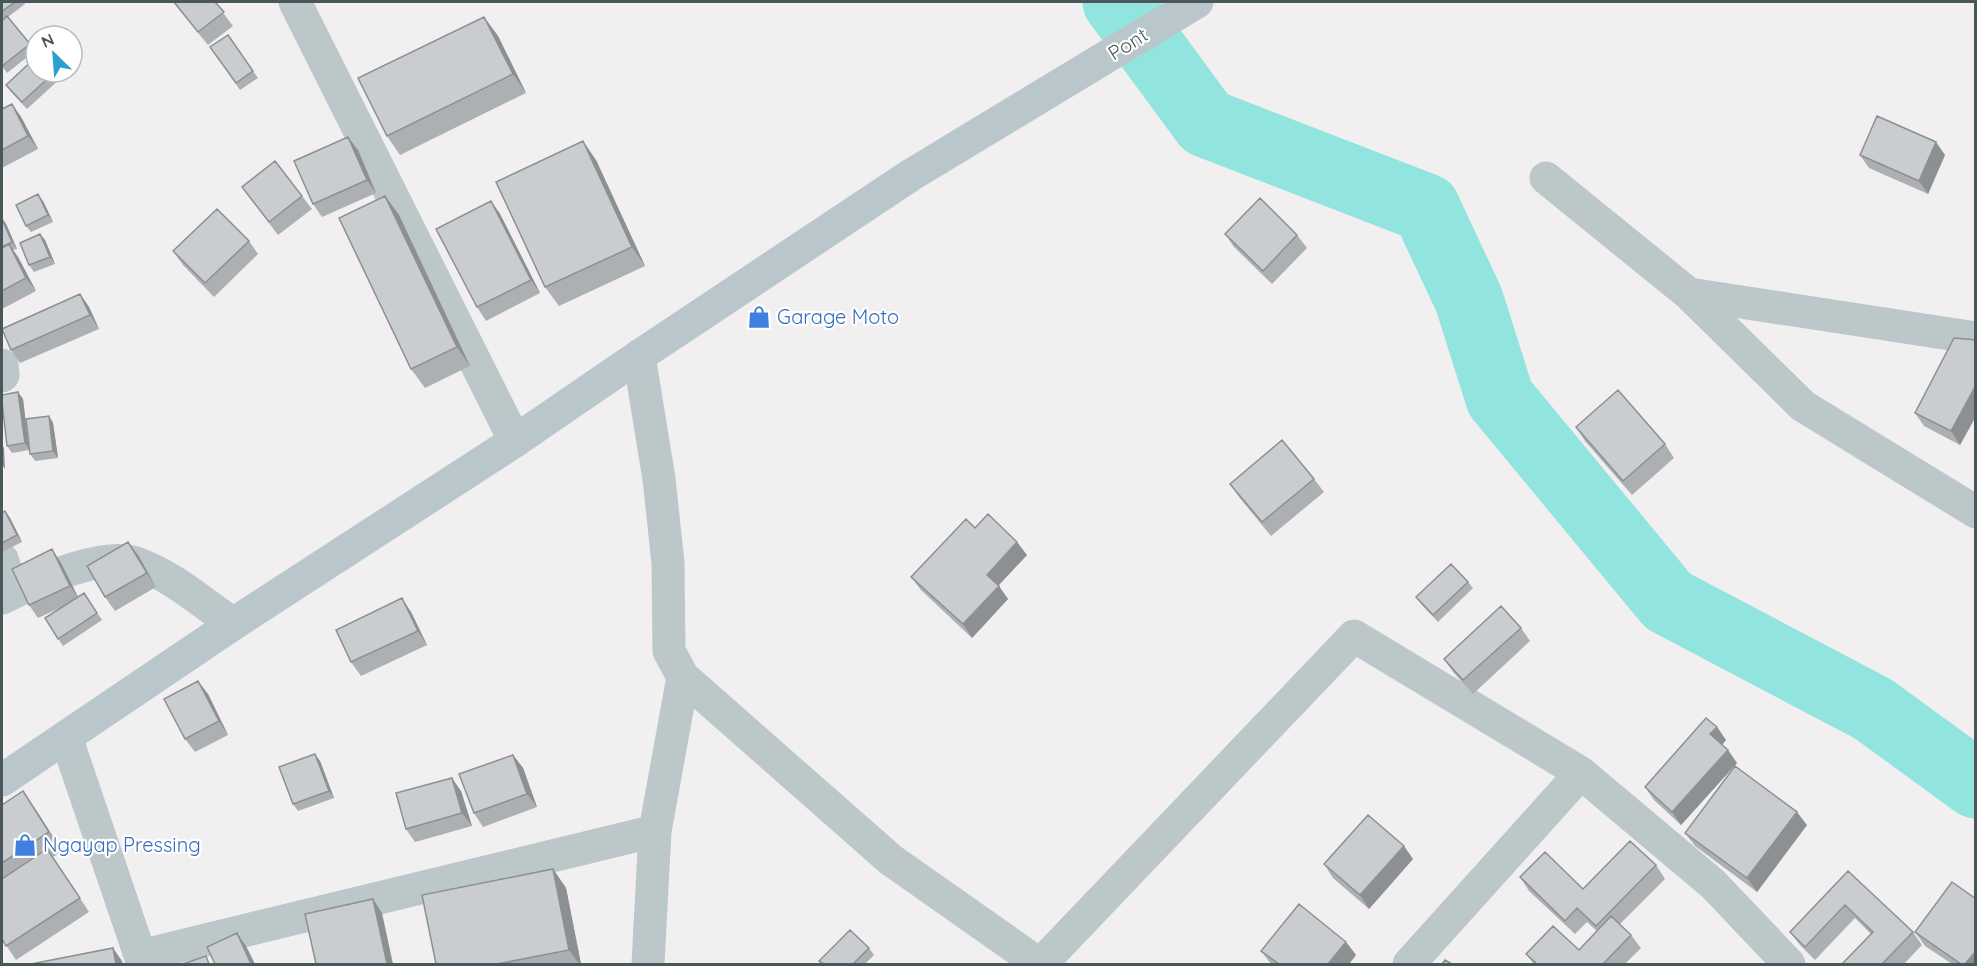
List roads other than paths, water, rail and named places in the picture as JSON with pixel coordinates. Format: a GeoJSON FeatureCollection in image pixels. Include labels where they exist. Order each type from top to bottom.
{"type":"FeatureCollection","features":[{"type":"Feature","properties":{"kind":"main road","name":"Pont"},"geometry":{"type":"LineString","coordinates":[[2,780],[233,624],[515,441],[911,176],[1196,2]]}},
{"type":"Feature","properties":{"kind":"street"},"geometry":{"type":"LineString","coordinates":[[295,2],[515,441]]}},
{"type":"Feature","properties":{"kind":"street"},"geometry":{"type":"LineString","coordinates":[[1546,178],[1689,294],[1803,406],[1976,512]]}},
{"type":"Feature","properties":{"kind":"street"},"geometry":{"type":"LineString","coordinates":[[1689,294],[1976,338]]}},
{"type":"Feature","properties":{"kind":"street"},"geometry":{"type":"LineString","coordinates":[[639,356],[659,479],[668,563],[669,651],[683,677],[891,860],[1040,964],[1354,636],[1581,773],[1713,884],[1789,964]]}},
{"type":"Feature","properties":{"kind":"street"},"geometry":{"type":"LineString","coordinates":[[2,365],[2,376]]}},
{"type":"Feature","properties":{"kind":"street"},"geometry":{"type":"LineString","coordinates":[[2,559],[7,595],[67,571],[106,560],[135,562],[163,576],[233,624]]}},
{"type":"Feature","properties":{"kind":"street"},"geometry":{"type":"LineString","coordinates":[[648,964],[655,831],[683,677]]}},
{"type":"Feature","properties":{"kind":"street"},"geometry":{"type":"LineString","coordinates":[[66,737],[142,960],[655,831]]}},
{"type":"Feature","properties":{"kind":"street"},"geometry":{"type":"LineString","coordinates":[[1409,964],[1581,773]]}},
{"type":"Feature","properties":{"kind":"waterway"},"geometry":{"type":"LineString","coordinates":[[1117,2],[1206,123],[1426,208],[1469,300],[1500,398],[1668,601],[1873,709],[1976,784]]}},
{"type":"Feature","properties":{"kind":"place","name":"Garage Moto"},"geometry":{"type":"Point","coordinates":[759,317]}},
{"type":"Feature","properties":{"kind":"place","name":"Ngayap Pressing"},"geometry":{"type":"Point","coordinates":[25,845]}}]}
